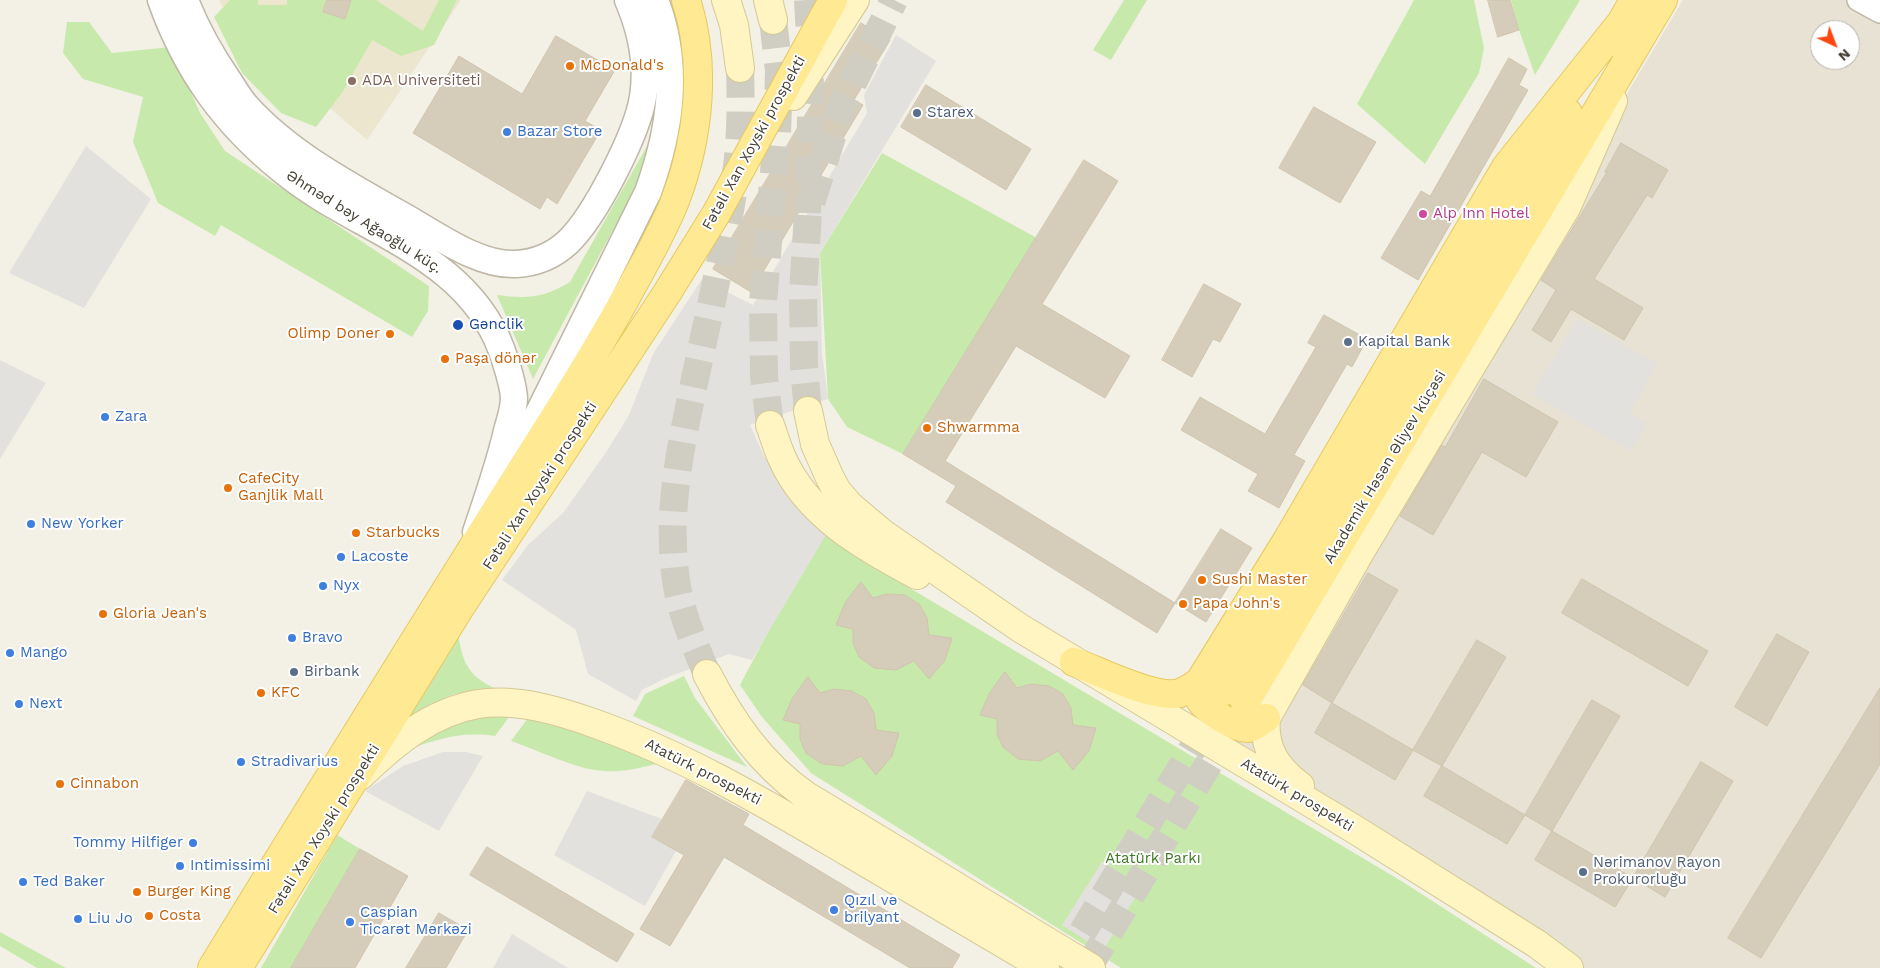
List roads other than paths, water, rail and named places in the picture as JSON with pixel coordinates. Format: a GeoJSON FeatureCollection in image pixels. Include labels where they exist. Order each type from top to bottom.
{"type":"FeatureCollection","features":[{"type":"Feature","properties":{"kind":"main road","name":"Fətəli Xan Xoyski prospekti"},"geometry":{"type":"LineString","coordinates":[[212,968],[323,785],[595,352],[649,254],[674,202],[692,140],[697,106],[698,68],[686,0]]}},
{"type":"Feature","properties":{"kind":"main road"},"geometry":{"type":"LineString","coordinates":[[726,0],[734,25],[740,68]]}},
{"type":"Feature","properties":{"kind":"main road","name":"Fətəli Xan Xoyski prospekti"},"geometry":{"type":"LineString","coordinates":[[238,968],[461,606],[667,293],[716,214],[832,0]]}},
{"type":"Feature","properties":{"kind":"main road"},"geometry":{"type":"LineString","coordinates":[[716,214],[855,0]]}},
{"type":"Feature","properties":{"kind":"main road","name":"Akademik Həsən Əliyev küçəsi"},"geometry":{"type":"LineString","coordinates":[[1630,31],[1634,0]]}},
{"type":"Feature","properties":{"kind":"main road","name":"Akademik Həsən Əliyev küçəsi"},"geometry":{"type":"LineString","coordinates":[[1246,704],[1630,31],[1663,0]]}},
{"type":"Feature","properties":{"kind":"main road"},"geometry":{"type":"LineString","coordinates":[[1074,662],[1151,691],[1166,694],[1179,693],[1190,689],[1200,681],[1291,534],[1506,168],[1630,31]]}},
{"type":"Feature","properties":{"kind":"main road","name":"Atatürk prospekti"},"geometry":{"type":"LineString","coordinates":[[808,411],[815,444],[821,460],[838,491],[850,506],[882,533],[1020,628],[1354,829],[1537,944],[1570,968]]}},
{"type":"Feature","properties":{"kind":"main road","name":"Atatürk prospekti"},"geometry":{"type":"LineString","coordinates":[[770,425],[782,458],[798,485],[831,521],[876,553],[1020,628]]}},
{"type":"Feature","properties":{"kind":"main road"},"geometry":{"type":"LineString","coordinates":[[707,674],[740,732],[786,782],[1091,968]]}},
{"type":"Feature","properties":{"kind":"main road"},"geometry":{"type":"LineString","coordinates":[[1200,681],[1200,700],[1209,710],[1240,727],[1249,728],[1257,726],[1246,704]]}},
{"type":"Feature","properties":{"kind":"main road","name":"Atatürk prospekti"},"geometry":{"type":"LineString","coordinates":[[349,787],[377,759],[403,738],[430,721],[456,710],[479,704],[545,708],[568,714],[652,745],[695,765],[1045,968]]}},
{"type":"Feature","properties":{"kind":"main road"},"geometry":{"type":"LineString","coordinates":[[1246,704],[1264,733],[1268,748],[1291,779],[1354,829]]}},
{"type":"Feature","properties":{"kind":"main road"},"geometry":{"type":"LineString","coordinates":[[940,906],[1009,968]]}},
{"type":"Feature","properties":{"kind":"street","name":"Əhməd bəy Ağaoğlu küç."},"geometry":{"type":"LineString","coordinates":[[160,0],[190,67],[226,118],[259,151],[284,172],[316,194],[434,263],[465,291],[486,318],[497,337],[513,386],[514,406],[502,454],[468,556]]}},
{"type":"Feature","properties":{"kind":"street","name":"Əhməd bəy Ağaoğlu küç."},"geometry":{"type":"LineString","coordinates":[[185,0],[192,20],[210,53],[245,105],[273,132],[295,149],[391,210],[470,253],[514,264],[538,261],[550,255],[567,242],[584,221],[617,166],[629,140],[640,108],[645,70],[635,15],[628,0]]}},
{"type":"Feature","properties":{"kind":"street"},"geometry":{"type":"LineString","coordinates":[[468,556],[648,192],[656,169],[664,141],[670,94],[667,46],[655,0]]}},
{"type":"Feature","properties":{"kind":"street"},"geometry":{"type":"LineString","coordinates":[[1858,0],[1880,12]]}},
{"type":"Feature","properties":{"kind":"tunnel"},"geometry":{"type":"LineString","coordinates":[[807,0],[811,73],[808,213]]}},
{"type":"Feature","properties":{"kind":"tunnel"},"geometry":{"type":"LineString","coordinates":[[808,411],[804,368],[803,293],[808,213],[842,105],[894,0]]}},
{"type":"Feature","properties":{"kind":"tunnel"},"geometry":{"type":"LineString","coordinates":[[770,425],[764,376],[763,303],[777,136],[779,71],[773,20]]}},
{"type":"Feature","properties":{"kind":"tunnel"},"geometry":{"type":"LineString","coordinates":[[707,674],[687,623],[678,592],[674,563],[674,504],[681,446],[720,263],[733,190],[740,130],[740,68]]}},
{"type":"Feature","properties":{"kind":"tunnel"},"geometry":{"type":"LineString","coordinates":[[1061,968],[1212,716]]}},
{"type":"Feature","properties":{"kind":"tunnel"},"geometry":{"type":"LineString","coordinates":[[1088,968],[1231,726]]}},
{"type":"Feature","properties":{"kind":"place","name":"McDonald's"},"geometry":{"type":"Point","coordinates":[570,66]}},
{"type":"Feature","properties":{"kind":"place","name":"ADA Universiteti"},"geometry":{"type":"Point","coordinates":[352,81]}},
{"type":"Feature","properties":{"kind":"place","name":"Starex"},"geometry":{"type":"Point","coordinates":[917,113]}},
{"type":"Feature","properties":{"kind":"place","name":"Bazar Store"},"geometry":{"type":"Point","coordinates":[507,132]}},
{"type":"Feature","properties":{"kind":"place","name":"Alp Inn Hotel"},"geometry":{"type":"Point","coordinates":[1423,214]}},
{"type":"Feature","properties":{"kind":"place","name":"Gənclik"},"geometry":{"type":"Point","coordinates":[458,325]}},
{"type":"Feature","properties":{"kind":"place","name":"Olimp Doner"},"geometry":{"type":"Point","coordinates":[390,334]}},
{"type":"Feature","properties":{"kind":"place","name":"Kapital Bank"},"geometry":{"type":"Point","coordinates":[1348,342]}},
{"type":"Feature","properties":{"kind":"place","name":"Paşa dönər"},"geometry":{"type":"Point","coordinates":[445,359]}},
{"type":"Feature","properties":{"kind":"place","name":"Zara"},"geometry":{"type":"Point","coordinates":[105,417]}},
{"type":"Feature","properties":{"kind":"place","name":"Shwarmma"},"geometry":{"type":"Point","coordinates":[927,428]}},
{"type":"Feature","properties":{"kind":"place","name":"CafeCity Ganjlik Mall"},"geometry":{"type":"Point","coordinates":[228,488]}},
{"type":"Feature","properties":{"kind":"place","name":"New Yorker"},"geometry":{"type":"Point","coordinates":[31,524]}},
{"type":"Feature","properties":{"kind":"place","name":"Starbucks"},"geometry":{"type":"Point","coordinates":[356,533]}},
{"type":"Feature","properties":{"kind":"place","name":"Lacoste"},"geometry":{"type":"Point","coordinates":[341,557]}},
{"type":"Feature","properties":{"kind":"place","name":"Sushi Master"},"geometry":{"type":"Point","coordinates":[1202,580]}},
{"type":"Feature","properties":{"kind":"place","name":"Nyx"},"geometry":{"type":"Point","coordinates":[323,586]}},
{"type":"Feature","properties":{"kind":"place","name":"Papa John's"},"geometry":{"type":"Point","coordinates":[1183,604]}},
{"type":"Feature","properties":{"kind":"place","name":"Gloria Jean's"},"geometry":{"type":"Point","coordinates":[103,614]}},
{"type":"Feature","properties":{"kind":"place","name":"Bravo"},"geometry":{"type":"Point","coordinates":[292,638]}},
{"type":"Feature","properties":{"kind":"place","name":"Mango"},"geometry":{"type":"Point","coordinates":[10,653]}},
{"type":"Feature","properties":{"kind":"place","name":"Birbank"},"geometry":{"type":"Point","coordinates":[294,672]}},
{"type":"Feature","properties":{"kind":"place","name":"KFC"},"geometry":{"type":"Point","coordinates":[261,693]}},
{"type":"Feature","properties":{"kind":"place","name":"Next"},"geometry":{"type":"Point","coordinates":[19,704]}},
{"type":"Feature","properties":{"kind":"place","name":"Stradivarius"},"geometry":{"type":"Point","coordinates":[241,762]}},
{"type":"Feature","properties":{"kind":"place","name":"Cinnabon"},"geometry":{"type":"Point","coordinates":[60,784]}},
{"type":"Feature","properties":{"kind":"place","name":"Tommy Hilfiger"},"geometry":{"type":"Point","coordinates":[193,843]}},
{"type":"Feature","properties":{"kind":"place","name":"Intimissimi"},"geometry":{"type":"Point","coordinates":[180,866]}},
{"type":"Feature","properties":{"kind":"place","name":"Nərimanov Rayon Prokurorluğu"},"geometry":{"type":"Point","coordinates":[1583,872]}},
{"type":"Feature","properties":{"kind":"place","name":"Ted Baker"},"geometry":{"type":"Point","coordinates":[23,882]}},
{"type":"Feature","properties":{"kind":"place","name":"Burger King"},"geometry":{"type":"Point","coordinates":[137,892]}},
{"type":"Feature","properties":{"kind":"place","name":"Qızıl və brilyant"},"geometry":{"type":"Point","coordinates":[834,910]}},
{"type":"Feature","properties":{"kind":"place","name":"Costa"},"geometry":{"type":"Point","coordinates":[149,916]}},
{"type":"Feature","properties":{"kind":"place","name":"Liu Jo"},"geometry":{"type":"Point","coordinates":[78,919]}},
{"type":"Feature","properties":{"kind":"place","name":"Caspian Ticarət Mərkəzi"},"geometry":{"type":"Point","coordinates":[350,922]}},
{"type":"Feature","properties":{"kind":"park label","name":"Atatürk Parkı"},"geometry":{"type":"Point","coordinates":[1153,859]}}]}
